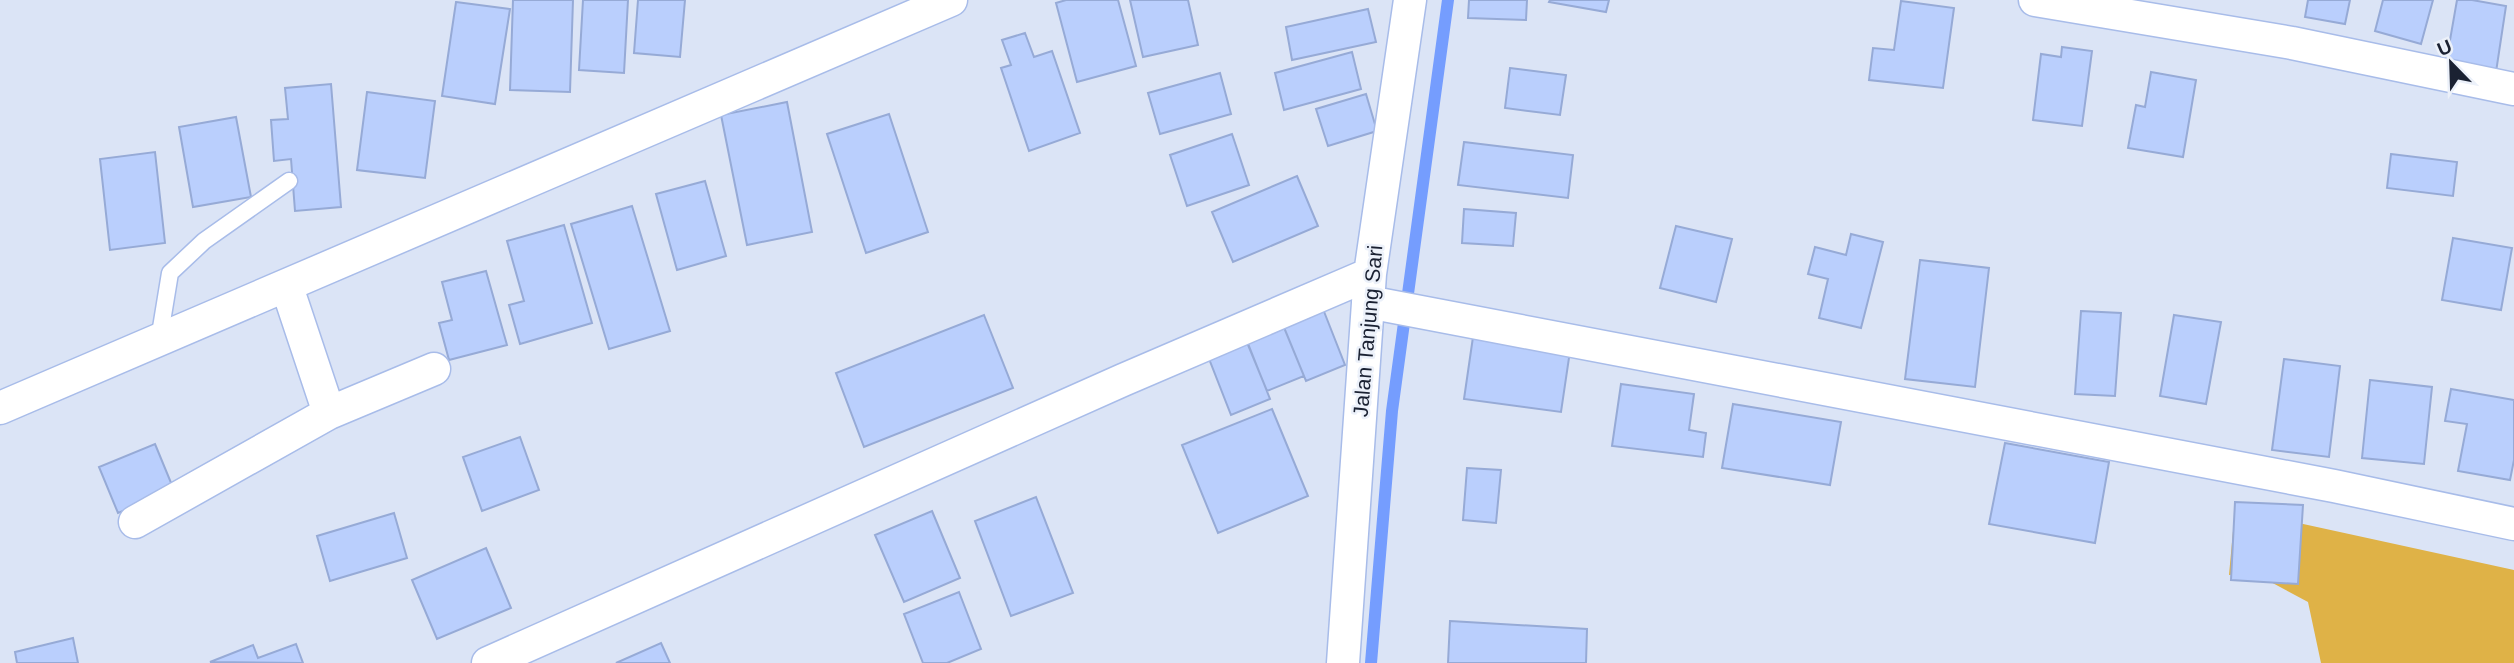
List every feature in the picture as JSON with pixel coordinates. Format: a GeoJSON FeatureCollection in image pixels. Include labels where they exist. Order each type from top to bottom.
{"type":"FeatureCollection","features":[{"type":"Feature","properties":{"kind":"street"},"geometry":{"type":"LineString","coordinates":[[0,408],[951,0]]}},
{"type":"Feature","properties":{"kind":"street","name":"Jalan Tanjung Sari"},"geometry":{"type":"LineString","coordinates":[[1342,663],[1383,298],[1410,0]]}},
{"type":"Feature","properties":{"kind":"street"},"geometry":{"type":"LineString","coordinates":[[2035,0],[2291,43],[2514,89]]}},
{"type":"Feature","properties":{"kind":"street"},"geometry":{"type":"LineString","coordinates":[[287,287],[329,413]]}},
{"type":"Feature","properties":{"kind":"street"},"geometry":{"type":"LineString","coordinates":[[488,663],[1110,386],[1383,298],[2514,524]]}},
{"type":"Feature","properties":{"kind":"street"},"geometry":{"type":"LineString","coordinates":[[135,522],[329,413],[434,369]]}},
{"type":"Feature","properties":{"kind":"lane"},"geometry":{"type":"LineString","coordinates":[[159,340],[170,273],[204,241],[289,181]]}},
{"type":"Feature","properties":{"kind":"shaded area"},"geometry":{"type":"Polygon","coordinates":[[[2235,509],[2514,570],[2514,663],[2321,663],[2308,602],[2254,573],[2229,575],[2235,509]]]}},
{"type":"Feature","properties":{"kind":"building"},"geometry":{"type":"Polygon","coordinates":[[[513,0],[573,0],[570,92],[510,90],[513,0]]]}},
{"type":"Feature","properties":{"kind":"building"},"geometry":{"type":"Polygon","coordinates":[[[583,0],[628,0],[624,73],[579,70],[583,0]]]}},
{"type":"Feature","properties":{"kind":"building"},"geometry":{"type":"Polygon","coordinates":[[[638,0],[685,0],[680,57],[634,53],[638,0]]]}},
{"type":"Feature","properties":{"kind":"building"},"geometry":{"type":"Polygon","coordinates":[[[1066,0],[1118,0],[1136,66],[1077,82],[1056,3],[1066,0]]]}},
{"type":"Feature","properties":{"kind":"building"},"geometry":{"type":"Polygon","coordinates":[[[1130,0],[1188,0],[1198,45],[1143,57],[1130,0]]]}},
{"type":"Feature","properties":{"kind":"building"},"geometry":{"type":"Polygon","coordinates":[[[1469,0],[1527,0],[1526,20],[1468,18],[1469,0]]]}},
{"type":"Feature","properties":{"kind":"building"},"geometry":{"type":"Polygon","coordinates":[[[1609,0],[1606,12],[1549,2],[1609,0]]]}},
{"type":"Feature","properties":{"kind":"building"},"geometry":{"type":"Polygon","coordinates":[[[2308,0],[2350,0],[2345,24],[2305,17],[2308,0]]]}},
{"type":"Feature","properties":{"kind":"building"},"geometry":{"type":"Polygon","coordinates":[[[2383,0],[2433,0],[2421,44],[2375,31],[2383,0]]]}},
{"type":"Feature","properties":{"kind":"building"},"geometry":{"type":"Polygon","coordinates":[[[2457,0],[2506,6],[2496,72],[2446,63],[2457,0]]]}},
{"type":"Feature","properties":{"kind":"building"},"geometry":{"type":"Polygon","coordinates":[[[1901,1],[1954,8],[1943,88],[1869,80],[1873,48],[1894,50],[1901,1]]]}},
{"type":"Feature","properties":{"kind":"building"},"geometry":{"type":"Polygon","coordinates":[[[456,2],[510,9],[495,104],[442,96],[456,2]]]}},
{"type":"Feature","properties":{"kind":"building"},"geometry":{"type":"Polygon","coordinates":[[[1368,9],[1376,42],[1292,60],[1286,27],[1368,9]]]}},
{"type":"Feature","properties":{"kind":"building"},"geometry":{"type":"Polygon","coordinates":[[[1025,33],[1034,57],[1052,51],[1080,133],[1029,151],[1001,68],[1011,65],[1002,40],[1025,33]]]}},
{"type":"Feature","properties":{"kind":"building"},"geometry":{"type":"Polygon","coordinates":[[[2062,47],[2092,51],[2082,126],[2033,120],[2041,54],[2061,57],[2062,47]]]}},
{"type":"Feature","properties":{"kind":"building"},"geometry":{"type":"Polygon","coordinates":[[[1352,52],[1361,89],[1284,110],[1275,73],[1352,52]]]}},
{"type":"Feature","properties":{"kind":"building"},"geometry":{"type":"Polygon","coordinates":[[[1510,68],[1566,75],[1560,115],[1505,108],[1510,68]]]}},
{"type":"Feature","properties":{"kind":"building"},"geometry":{"type":"Polygon","coordinates":[[[2151,72],[2196,80],[2183,157],[2128,148],[2136,105],[2145,107],[2151,72]]]}},
{"type":"Feature","properties":{"kind":"building"},"geometry":{"type":"Polygon","coordinates":[[[1220,73],[1231,114],[1160,134],[1148,93],[1220,73]]]}},
{"type":"Feature","properties":{"kind":"building"},"geometry":{"type":"Polygon","coordinates":[[[331,84],[341,207],[295,211],[291,159],[274,161],[271,120],[288,119],[285,88],[331,84]]]}},
{"type":"Feature","properties":{"kind":"building"},"geometry":{"type":"Polygon","coordinates":[[[367,92],[435,101],[425,178],[357,170],[367,92]]]}},
{"type":"Feature","properties":{"kind":"building"},"geometry":{"type":"Polygon","coordinates":[[[1366,94],[1377,131],[1328,146],[1316,109],[1366,94]]]}},
{"type":"Feature","properties":{"kind":"building"},"geometry":{"type":"Polygon","coordinates":[[[787,102],[812,232],[747,245],[721,115],[787,102]]]}},
{"type":"Feature","properties":{"kind":"building"},"geometry":{"type":"Polygon","coordinates":[[[889,114],[928,232],[866,253],[827,134],[889,114]]]}},
{"type":"Feature","properties":{"kind":"building"},"geometry":{"type":"Polygon","coordinates":[[[236,117],[251,197],[193,207],[179,127],[236,117]]]}},
{"type":"Feature","properties":{"kind":"building"},"geometry":{"type":"Polygon","coordinates":[[[1232,134],[1249,185],[1187,206],[1170,155],[1232,134]]]}},
{"type":"Feature","properties":{"kind":"building"},"geometry":{"type":"Polygon","coordinates":[[[1464,142],[1573,155],[1568,198],[1458,185],[1464,142]]]}},
{"type":"Feature","properties":{"kind":"building"},"geometry":{"type":"Polygon","coordinates":[[[155,152],[165,243],[110,250],[100,159],[155,152]]]}},
{"type":"Feature","properties":{"kind":"building"},"geometry":{"type":"Polygon","coordinates":[[[2391,154],[2457,162],[2453,196],[2387,188],[2391,154]]]}},
{"type":"Feature","properties":{"kind":"building"},"geometry":{"type":"Polygon","coordinates":[[[1297,176],[1318,226],[1233,262],[1212,212],[1297,176]]]}},
{"type":"Feature","properties":{"kind":"building"},"geometry":{"type":"Polygon","coordinates":[[[705,181],[726,256],[677,270],[656,194],[705,181]]]}},
{"type":"Feature","properties":{"kind":"building"},"geometry":{"type":"Polygon","coordinates":[[[632,206],[670,331],[609,349],[571,224],[632,206]]]}},
{"type":"Feature","properties":{"kind":"building"},"geometry":{"type":"Polygon","coordinates":[[[1464,209],[1516,213],[1513,246],[1462,243],[1464,209]]]}},
{"type":"Feature","properties":{"kind":"building"},"geometry":{"type":"Polygon","coordinates":[[[564,225],[592,323],[520,344],[509,305],[524,301],[507,241],[564,225]]]}},
{"type":"Feature","properties":{"kind":"building"},"geometry":{"type":"Polygon","coordinates":[[[1676,226],[1732,239],[1716,302],[1660,288],[1676,226]]]}},
{"type":"Feature","properties":{"kind":"building"},"geometry":{"type":"Polygon","coordinates":[[[1851,234],[1883,242],[1861,328],[1819,318],[1828,279],[1808,274],[1815,247],[1846,255],[1851,234]]]}},
{"type":"Feature","properties":{"kind":"building"},"geometry":{"type":"Polygon","coordinates":[[[2453,238],[2512,248],[2501,310],[2442,300],[2453,238]]]}},
{"type":"Feature","properties":{"kind":"building"},"geometry":{"type":"Polygon","coordinates":[[[1920,260],[1989,268],[1975,387],[1905,379],[1920,260]]]}},
{"type":"Feature","properties":{"kind":"building"},"geometry":{"type":"Polygon","coordinates":[[[486,271],[507,345],[449,360],[439,323],[452,320],[442,282],[486,271]]]}},
{"type":"Feature","properties":{"kind":"building"},"geometry":{"type":"Polygon","coordinates":[[[1323,309],[1345,365],[1306,381],[1283,325],[1323,309]]]}},
{"type":"Feature","properties":{"kind":"building"},"geometry":{"type":"Polygon","coordinates":[[[2081,311],[2121,313],[2115,396],[2075,394],[2081,311]]]}},
{"type":"Feature","properties":{"kind":"building"},"geometry":{"type":"Polygon","coordinates":[[[984,315],[1013,388],[864,447],[836,373],[984,315]]]}},
{"type":"Feature","properties":{"kind":"building"},"geometry":{"type":"Polygon","coordinates":[[[2174,315],[2221,322],[2206,404],[2160,396],[2174,315]]]}},
{"type":"Feature","properties":{"kind":"building"},"geometry":{"type":"Polygon","coordinates":[[[1283,325],[1304,376],[1267,391],[1246,340],[1283,325]]]}},
{"type":"Feature","properties":{"kind":"building"},"geometry":{"type":"Polygon","coordinates":[[[1245,336],[1270,399],[1231,415],[1206,351],[1245,336]]]}},
{"type":"Feature","properties":{"kind":"building"},"geometry":{"type":"Polygon","coordinates":[[[1473,337],[1570,351],[1561,412],[1464,399],[1473,337]]]}},
{"type":"Feature","properties":{"kind":"building"},"geometry":{"type":"Polygon","coordinates":[[[2284,359],[2340,366],[2329,457],[2272,450],[2284,359]]]}},
{"type":"Feature","properties":{"kind":"building"},"geometry":{"type":"Polygon","coordinates":[[[2370,380],[2432,387],[2424,464],[2362,458],[2370,380]]]}},
{"type":"Feature","properties":{"kind":"building"},"geometry":{"type":"Polygon","coordinates":[[[1621,384],[1694,394],[1689,430],[1706,433],[1703,457],[1612,446],[1621,384]]]}},
{"type":"Feature","properties":{"kind":"building"},"geometry":{"type":"Polygon","coordinates":[[[2451,389],[2514,400],[2514,460],[2510,480],[2458,471],[2467,424],[2445,421],[2451,389]]]}},
{"type":"Feature","properties":{"kind":"building"},"geometry":{"type":"Polygon","coordinates":[[[1733,404],[1841,422],[1830,485],[1722,468],[1733,404]]]}},
{"type":"Feature","properties":{"kind":"building"},"geometry":{"type":"Polygon","coordinates":[[[1272,409],[1308,496],[1218,533],[1182,445],[1272,409]]]}},
{"type":"Feature","properties":{"kind":"building"},"geometry":{"type":"Polygon","coordinates":[[[520,437],[539,490],[482,511],[463,457],[520,437]]]}},
{"type":"Feature","properties":{"kind":"building"},"geometry":{"type":"Polygon","coordinates":[[[2005,443],[2109,462],[2095,543],[1989,524],[2005,443]]]}},
{"type":"Feature","properties":{"kind":"building"},"geometry":{"type":"Polygon","coordinates":[[[155,444],[174,490],[118,513],[99,467],[155,444]]]}},
{"type":"Feature","properties":{"kind":"building"},"geometry":{"type":"Polygon","coordinates":[[[1467,468],[1501,470],[1496,523],[1463,520],[1467,468]]]}},
{"type":"Feature","properties":{"kind":"building"},"geometry":{"type":"Polygon","coordinates":[[[1036,497],[1073,593],[1011,616],[975,521],[1036,497]]]}},
{"type":"Feature","properties":{"kind":"building"},"geometry":{"type":"Polygon","coordinates":[[[2235,502],[2303,505],[2298,584],[2231,580],[2235,502]]]}},
{"type":"Feature","properties":{"kind":"building"},"geometry":{"type":"Polygon","coordinates":[[[932,511],[960,578],[904,602],[875,535],[932,511]]]}},
{"type":"Feature","properties":{"kind":"building"},"geometry":{"type":"Polygon","coordinates":[[[394,513],[407,558],[330,581],[317,536],[394,513]]]}},
{"type":"Feature","properties":{"kind":"building"},"geometry":{"type":"Polygon","coordinates":[[[486,548],[511,608],[437,639],[412,580],[486,548]]]}},
{"type":"Feature","properties":{"kind":"building"},"geometry":{"type":"Polygon","coordinates":[[[959,592],[981,649],[947,663],[923,663],[904,614],[959,592]]]}},
{"type":"Feature","properties":{"kind":"building"},"geometry":{"type":"Polygon","coordinates":[[[1450,621],[1587,629],[1586,663],[1448,663],[1450,621]]]}},
{"type":"Feature","properties":{"kind":"building"},"geometry":{"type":"Polygon","coordinates":[[[73,638],[78,663],[17,663],[15,652],[73,638]]]}},
{"type":"Feature","properties":{"kind":"building"},"geometry":{"type":"Polygon","coordinates":[[[661,643],[670,663],[616,663],[661,643]]]}},
{"type":"Feature","properties":{"kind":"building"},"geometry":{"type":"Polygon","coordinates":[[[296,644],[303,663],[210,662],[253,645],[258,658],[296,644]]]}},
{"type":"Feature","properties":{"kind":"waterway"},"geometry":{"type":"LineString","coordinates":[[1371,663],[1392,411],[1448,0]]}}]}
